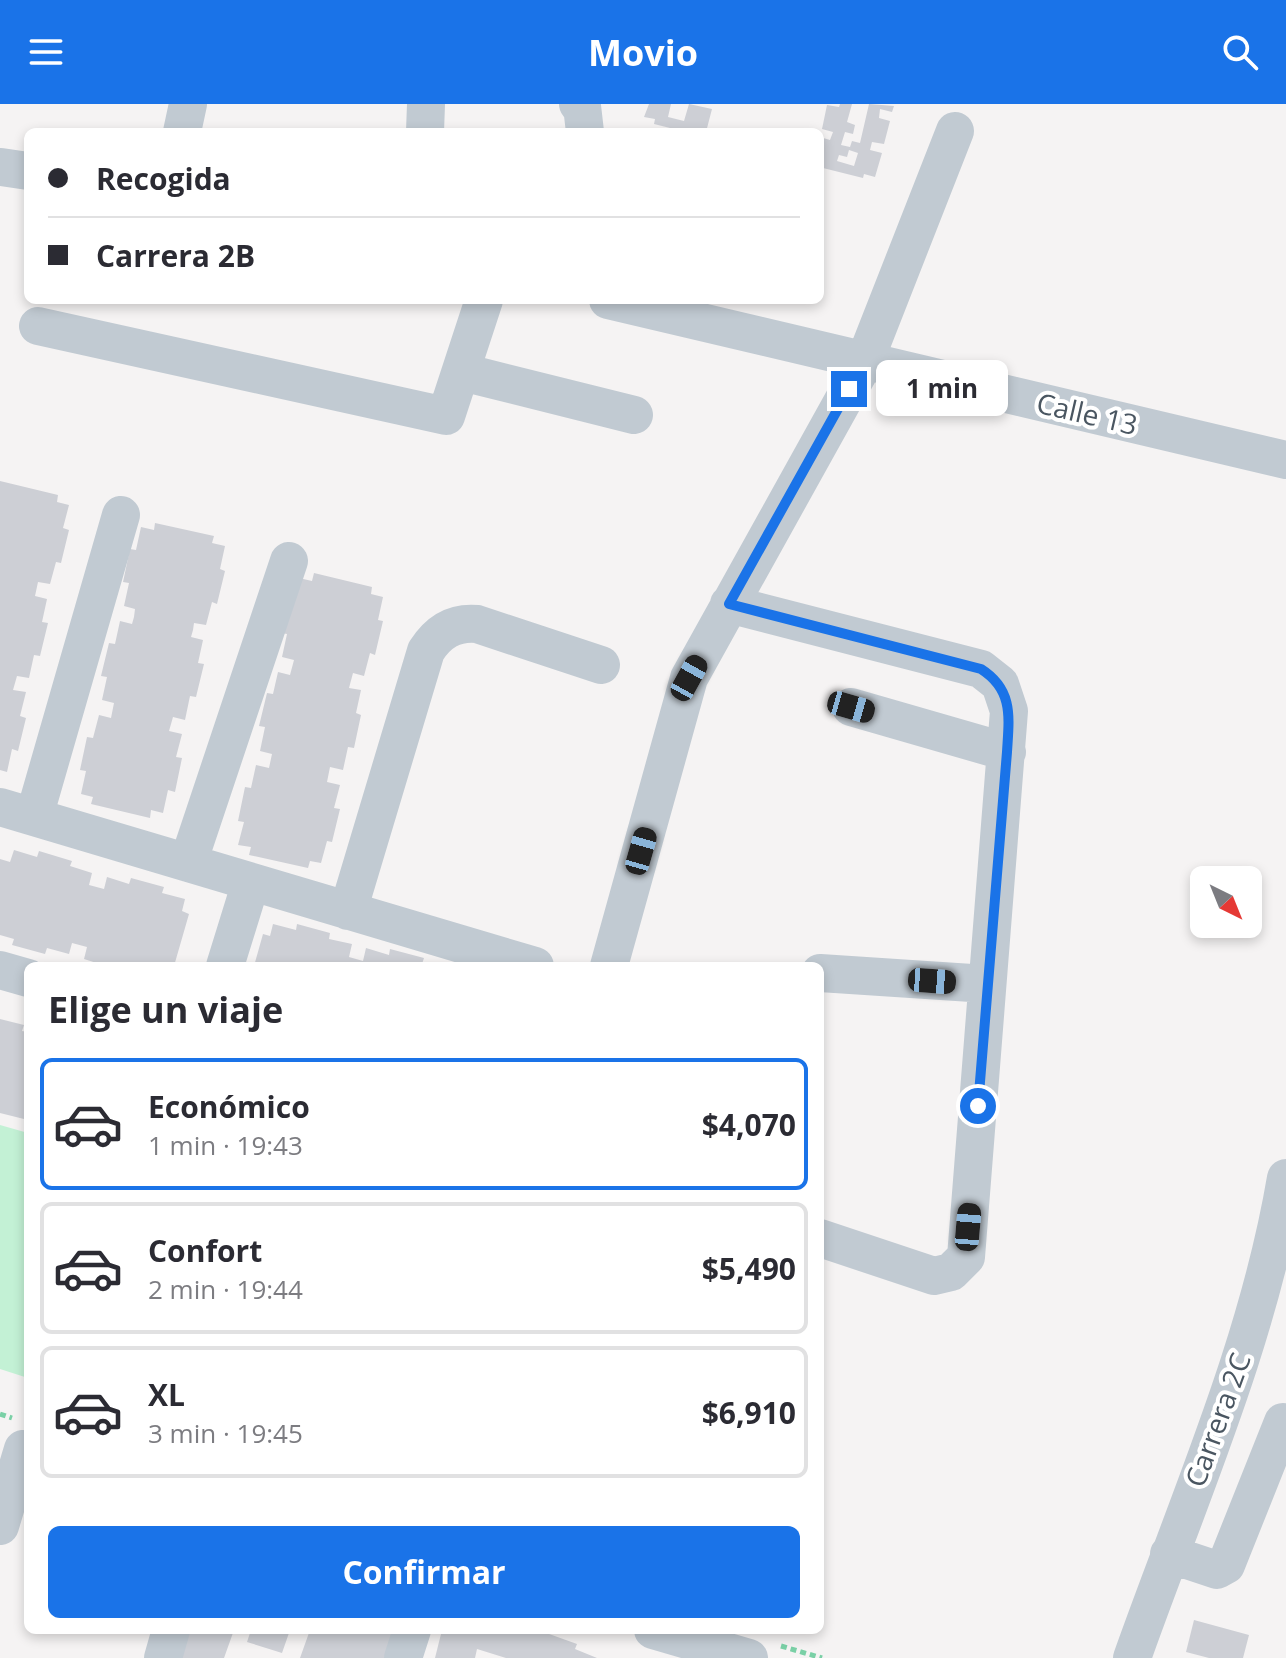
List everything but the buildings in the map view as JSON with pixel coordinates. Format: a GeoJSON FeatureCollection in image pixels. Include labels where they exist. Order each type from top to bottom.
{"type":"FeatureCollection","features":[{"type":"Feature","properties":{"kind":"street"},"geometry":{"type":"LineString","coordinates":[[183,128],[188,104]]}},
{"type":"Feature","properties":{"kind":"street"},"geometry":{"type":"LineString","coordinates":[[425,128],[426,104]]}},
{"type":"Feature","properties":{"kind":"street"},"geometry":{"type":"LineString","coordinates":[[578,104],[582,106],[585,128]]}},
{"type":"Feature","properties":{"kind":"street"},"geometry":{"type":"LineString","coordinates":[[610,962],[689,678],[864,363],[955,131]]}},
{"type":"Feature","properties":{"kind":"street"},"geometry":{"type":"LineString","coordinates":[[1,167],[24,170]]}},
{"type":"Feature","properties":{"kind":"street"},"geometry":{"type":"LineString","coordinates":[[38,326],[446,416],[483,304]]}},
{"type":"Feature","properties":{"kind":"street","name":"Calle 13"},"geometry":{"type":"LineString","coordinates":[[642,304],[727,314],[864,363],[1286,460]]}},
{"type":"Feature","properties":{"kind":"street"},"geometry":{"type":"LineString","coordinates":[[462,372],[634,415]]}},
{"type":"Feature","properties":{"kind":"street"},"geometry":{"type":"LineString","coordinates":[[121,515],[17,812],[521,962]]}},
{"type":"Feature","properties":{"kind":"street"},"geometry":{"type":"LineString","coordinates":[[188,863],[289,561]]}},
{"type":"Feature","properties":{"kind":"street"},"geometry":{"type":"LineString","coordinates":[[729,604],[981,669],[1005,692],[1009,711],[966,1257],[951,1272],[934,1276],[824,1239]]}},
{"type":"Feature","properties":{"kind":"street"},"geometry":{"type":"LineString","coordinates":[[348,911],[426,651],[438,635],[456,625],[477,624],[601,665]]}},
{"type":"Feature","properties":{"kind":"street"},"geometry":{"type":"LineString","coordinates":[[851,707],[1007,752]]}},
{"type":"Feature","properties":{"kind":"street"},"geometry":{"type":"LineString","coordinates":[[226,962],[251,882]]}},
{"type":"Feature","properties":{"kind":"street"},"geometry":{"type":"LineString","coordinates":[[0,970],[24,977]]}},
{"type":"Feature","properties":{"kind":"street"},"geometry":{"type":"LineString","coordinates":[[824,973],[987,984]]}},
{"type":"Feature","properties":{"kind":"street","name":"Carrera 2C"},"geometry":{"type":"LineString","coordinates":[[1132,1658],[1254,1320],[1281,1234],[1286,1178]]}},
{"type":"Feature","properties":{"kind":"street"},"geometry":{"type":"LineString","coordinates":[[1169,1554],[1217,1570],[1226,1565],[1283,1422]]}},
{"type":"Feature","properties":{"kind":"street"},"geometry":{"type":"LineString","coordinates":[[0,1526],[17,1447]]}},
{"type":"Feature","properties":{"kind":"street"},"geometry":{"type":"LineString","coordinates":[[163,1658],[170,1634]]}},
{"type":"Feature","properties":{"kind":"street"},"geometry":{"type":"LineString","coordinates":[[403,1658],[411,1634]]}},
{"type":"Feature","properties":{"kind":"street"},"geometry":{"type":"LineString","coordinates":[[669,1642],[749,1658]]}},
{"type":"Feature","properties":{"kind":"green space"},"geometry":{"type":"Polygon","coordinates":[[[0,1125],[24,1132],[24,1377],[0,1369],[0,1125]]]}},
{"type":"Feature","properties":{"kind":"route"},"geometry":{"type":"LineString","coordinates":[[849,389],[729,604],[981,669],[1005,692],[1009,711],[1007,752],[978,1106]]}}]}
